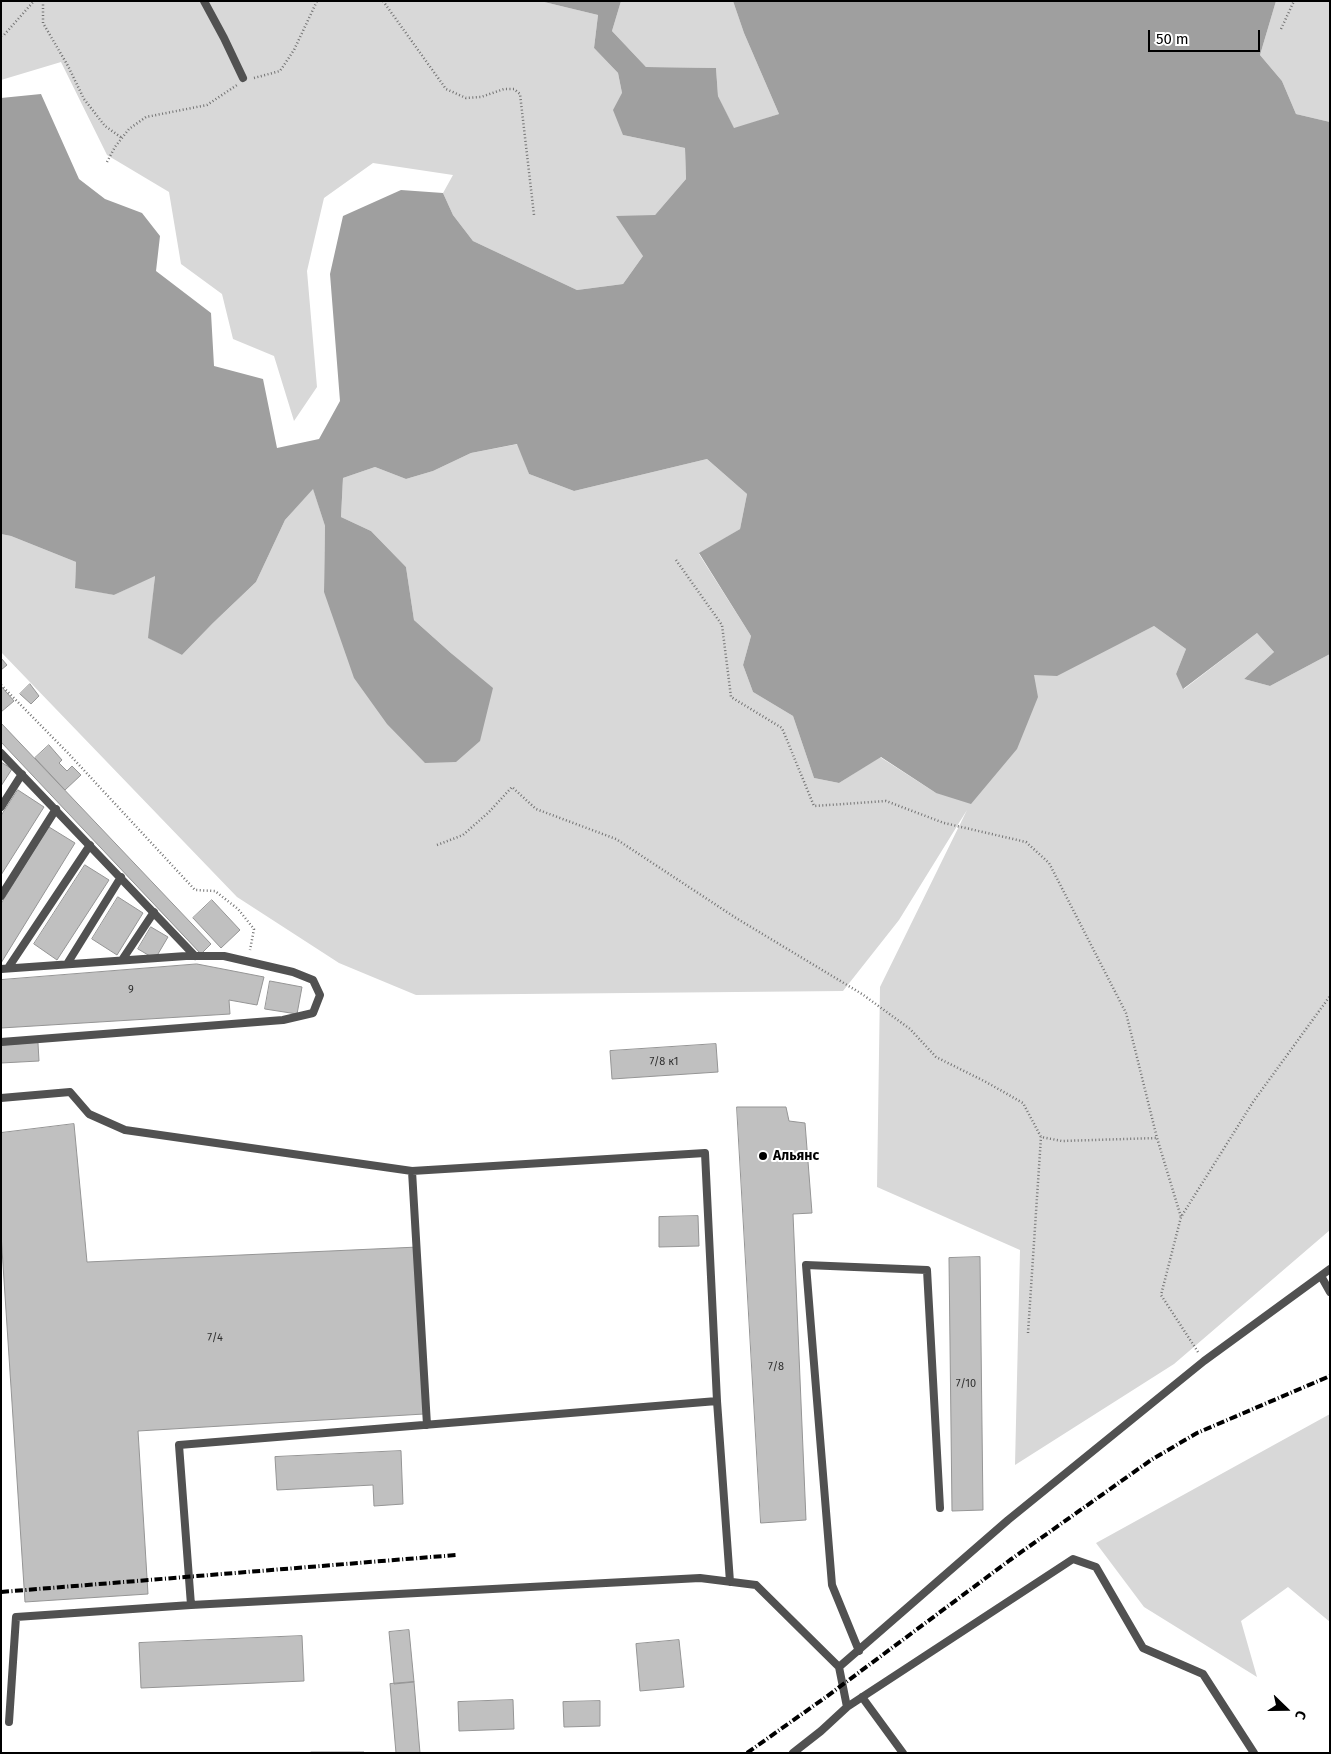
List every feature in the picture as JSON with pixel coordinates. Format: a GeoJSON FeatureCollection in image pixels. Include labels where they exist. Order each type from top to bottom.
{"type":"FeatureCollection","features":[{"type":"Feature","properties":{"kind":"lane"},"geometry":{"type":"LineString","coordinates":[[204,1],[243,78]]}},
{"type":"Feature","properties":{"kind":"lane"},"geometry":{"type":"LineString","coordinates":[[1,753],[195,956]]}},
{"type":"Feature","properties":{"kind":"lane"},"geometry":{"type":"LineString","coordinates":[[1,806],[22,774]]}},
{"type":"Feature","properties":{"kind":"lane"},"geometry":{"type":"LineString","coordinates":[[1,896],[56,810]]}},
{"type":"Feature","properties":{"kind":"lane"},"geometry":{"type":"LineString","coordinates":[[4,969],[90,845]]}},
{"type":"Feature","properties":{"kind":"lane"},"geometry":{"type":"LineString","coordinates":[[67,964],[121,877]]}},
{"type":"Feature","properties":{"kind":"lane"},"geometry":{"type":"LineString","coordinates":[[122,960],[154,912]]}},
{"type":"Feature","properties":{"kind":"lane"},"geometry":{"type":"LineString","coordinates":[[1,1042],[283,1020],[313,1013],[320,995],[313,980],[293,972],[224,956],[122,960],[4,969]]}},
{"type":"Feature","properties":{"kind":"lane"},"geometry":{"type":"LineString","coordinates":[[1,1098],[70,1092],[88,1114],[124,1130],[412,1171],[705,1153],[717,1401],[730,1582]]}},
{"type":"Feature","properties":{"kind":"lane"},"geometry":{"type":"LineString","coordinates":[[412,1171],[427,1425]]}},
{"type":"Feature","properties":{"kind":"lane"},"geometry":{"type":"LineString","coordinates":[[859,1651],[832,1585],[806,1265],[927,1270],[940,1508]]}},
{"type":"Feature","properties":{"kind":"lane"},"geometry":{"type":"LineString","coordinates":[[839,1667],[1008,1520],[1204,1361],[1330,1269]]}},
{"type":"Feature","properties":{"kind":"lane"},"geometry":{"type":"LineString","coordinates":[[1321,1276],[1330,1292]]}},
{"type":"Feature","properties":{"kind":"lane"},"geometry":{"type":"LineString","coordinates":[[191,1605],[179,1445],[717,1401]]}},
{"type":"Feature","properties":{"kind":"lane"},"geometry":{"type":"LineString","coordinates":[[793,1753],[847,1707],[1073,1559],[1096,1567],[1143,1648],[1204,1674],[1254,1753]]}},
{"type":"Feature","properties":{"kind":"lane"},"geometry":{"type":"LineString","coordinates":[[9,1722],[16,1617],[191,1605],[700,1578],[756,1585],[839,1667],[847,1707]]}},
{"type":"Feature","properties":{"kind":"lane"},"geometry":{"type":"LineString","coordinates":[[862,1697],[903,1753]]}},
{"type":"Feature","properties":{"kind":"path"},"geometry":{"type":"LineString","coordinates":[[1,36],[34,1]]}},
{"type":"Feature","properties":{"kind":"path"},"geometry":{"type":"LineString","coordinates":[[43,1],[42,23],[68,66],[84,99],[105,126],[122,138]]}},
{"type":"Feature","properties":{"kind":"path"},"geometry":{"type":"LineString","coordinates":[[107,162],[129,129],[146,117],[207,105],[235,88],[243,78],[257,78],[280,71],[294,50],[317,1]]}},
{"type":"Feature","properties":{"kind":"path"},"geometry":{"type":"LineString","coordinates":[[383,1],[446,89],[466,98],[481,97],[504,89],[514,89],[520,94],[534,215]]}},
{"type":"Feature","properties":{"kind":"path"},"geometry":{"type":"LineString","coordinates":[[1281,29],[1294,1]]}},
{"type":"Feature","properties":{"kind":"path"},"geometry":{"type":"LineString","coordinates":[[676,560],[722,625],[731,697],[782,728],[814,806],[886,801],[944,823],[1026,842],[1049,863],[1126,1013],[1157,1138],[1182,1217]]}},
{"type":"Feature","properties":{"kind":"path"},"geometry":{"type":"LineString","coordinates":[[1,684],[195,890],[215,891],[238,909],[254,929],[249,962]]}},
{"type":"Feature","properties":{"kind":"path"},"geometry":{"type":"LineString","coordinates":[[437,845],[463,835],[489,812],[512,786],[536,810],[580,824],[616,839],[736,918],[862,994],[910,1029],[936,1057],[1023,1103],[1041,1137],[1028,1332]]}},
{"type":"Feature","properties":{"kind":"path"},"geometry":{"type":"LineString","coordinates":[[1204,1361],[1161,1295],[1182,1217],[1253,1102],[1330,996]]}},
{"type":"Feature","properties":{"kind":"path"},"geometry":{"type":"LineString","coordinates":[[1041,1137],[1062,1141],[1157,1138]]}},
{"type":"Feature","properties":{"kind":"shaded area"},"geometry":{"type":"Polygon","coordinates":[[[1,1],[540,1],[598,15],[594,48],[618,73],[622,93],[623,135],[685,148],[686,179],[655,215],[643,256],[623,284],[577,290],[473,241],[453,215],[443,193],[453,175],[373,163],[324,198],[307,271],[317,387],[294,421],[274,356],[233,339],[222,294],[181,264],[169,192],[107,155],[61,62],[1,80],[1,1]]]}},
{"type":"Feature","properties":{"kind":"shaded area"},"geometry":{"type":"Polygon","coordinates":[[[540,1],[621,1],[612,31],[646,67],[716,68],[718,96],[734,128],[779,114],[744,33],[733,1],[1276,1],[1260,55],[1282,81],[1296,114],[1330,122],[1330,654],[1270,686],[1244,679],[1274,652],[1257,633],[1183,689],[1176,674],[1186,649],[1154,626],[1057,676],[1034,675],[1038,697],[1017,749],[971,804],[936,793],[881,757],[839,783],[814,778],[793,716],[753,692],[743,665],[751,636],[699,553],[740,529],[747,494],[707,459],[574,491],[529,474],[517,444],[471,453],[433,471],[406,479],[375,467],[343,478],[341,517],[371,531],[406,567],[414,620],[493,688],[480,741],[456,762],[425,763],[387,724],[354,678],[324,592],[325,526],[313,489],[285,520],[256,582],[182,655],[148,638],[155,576],[114,595],[75,588],[76,562],[11,536],[1,534],[1,98],[41,94],[79,179],[105,199],[142,213],[160,236],[156,271],[211,313],[214,366],[263,379],[277,448],[319,439],[340,401],[330,274],[343,216],[401,190],[443,193],[453,215],[473,241],[577,290],[623,284],[643,256],[616,216],[655,215],[686,179],[685,148],[623,135],[613,110],[622,93],[618,73],[594,48],[598,15],[540,1]]]}},
{"type":"Feature","properties":{"kind":"shaded area"},"geometry":{"type":"Polygon","coordinates":[[[621,1],[733,1],[744,33],[779,114],[734,129],[718,96],[716,68],[646,67],[612,31],[621,1]]]}},
{"type":"Feature","properties":{"kind":"shaded area"},"geometry":{"type":"Polygon","coordinates":[[[1276,1],[1330,1],[1330,122],[1296,114],[1282,81],[1260,55],[1276,1]]]}},
{"type":"Feature","properties":{"kind":"shaded area"},"geometry":{"type":"Polygon","coordinates":[[[518,444],[529,474],[574,491],[707,459],[747,494],[740,529],[699,554],[751,636],[743,665],[753,692],[793,716],[814,778],[839,783],[880,757],[936,793],[1034,675],[1120,643],[1154,626],[1186,649],[1176,674],[1184,689],[1257,633],[1274,652],[1244,679],[1270,686],[1330,654],[1330,1230],[1174,1364],[1015,1465],[1020,1250],[877,1187],[880,987],[967,810],[899,920],[843,991],[416,995],[339,963],[237,897],[1,652],[1,534],[11,536],[76,562],[75,587],[114,595],[155,575],[149,638],[182,655],[256,582],[285,520],[313,488],[325,526],[324,592],[452,654],[414,620],[406,567],[371,531],[341,517],[343,478],[375,467],[406,479],[433,471],[471,453],[518,444]]]}},
{"type":"Feature","properties":{"kind":"shaded area"},"geometry":{"type":"Polygon","coordinates":[[[1330,1414],[1330,1622],[1288,1587],[1241,1621],[1257,1677],[1144,1607],[1096,1543],[1330,1414]]]}},
{"type":"Feature","properties":{"kind":"building"},"geometry":{"type":"Polygon","coordinates":[[[1,658],[7,665],[1,670],[1,658]]]}},
{"type":"Feature","properties":{"kind":"building"},"geometry":{"type":"Polygon","coordinates":[[[30,684],[39,696],[31,704],[20,694],[30,684]]]}},
{"type":"Feature","properties":{"kind":"building"},"geometry":{"type":"Polygon","coordinates":[[[1,686],[14,701],[1,712],[1,686]]]}},
{"type":"Feature","properties":{"kind":"building"},"geometry":{"type":"Polygon","coordinates":[[[1,723],[211,944],[201,954],[1,742],[1,723]]]}},
{"type":"Feature","properties":{"kind":"building"},"geometry":{"type":"Polygon","coordinates":[[[49,745],[62,760],[59,763],[67,771],[72,766],[81,775],[65,790],[35,758],[49,745]]]}},
{"type":"Feature","properties":{"kind":"building"},"geometry":{"type":"Polygon","coordinates":[[[1,762],[12,769],[1,786],[1,762]]]}},
{"type":"Feature","properties":{"kind":"building"},"geometry":{"type":"Polygon","coordinates":[[[18,790],[44,807],[1,875],[1,816],[18,790]]]}},
{"type":"Feature","properties":{"kind":"building"},"geometry":{"type":"Polygon","coordinates":[[[49,827],[75,843],[1,963],[1,904],[49,827]]]}},
{"type":"Feature","properties":{"kind":"building"},"geometry":{"type":"Polygon","coordinates":[[[85,865],[109,880],[57,960],[34,944],[85,865]]]}},
{"type":"Feature","properties":{"kind":"building"},"geometry":{"type":"Polygon","coordinates":[[[118,897],[143,913],[117,955],[92,939],[118,897]]]}},
{"type":"Feature","properties":{"kind":"building"},"geometry":{"type":"Polygon","coordinates":[[[212,900],[240,930],[221,948],[193,918],[212,900]]]}},
{"type":"Feature","properties":{"kind":"building"},"geometry":{"type":"Polygon","coordinates":[[[151,927],[168,937],[155,959],[138,949],[151,927]]]}},
{"type":"Feature","properties":{"kind":"building"},"geometry":{"type":"Polygon","coordinates":[[[197,964],[264,977],[257,1005],[229,1000],[230,1014],[1,1028],[1,980],[197,964]]]}},
{"type":"Feature","properties":{"kind":"building"},"geometry":{"type":"Polygon","coordinates":[[[270,981],[302,987],[297,1014],[265,1009],[270,981]]]}},
{"type":"Feature","properties":{"kind":"building"},"geometry":{"type":"Polygon","coordinates":[[[38,1043],[39,1061],[1,1063],[1,1046],[38,1043]]]}},
{"type":"Feature","properties":{"kind":"building"},"geometry":{"type":"Polygon","coordinates":[[[716,1044],[718,1072],[612,1079],[610,1051],[716,1044]]]}},
{"type":"Feature","properties":{"kind":"building"},"geometry":{"type":"Polygon","coordinates":[[[737,1107],[786,1107],[789,1121],[805,1123],[812,1213],[793,1214],[806,1520],[761,1523],[737,1107]]]}},
{"type":"Feature","properties":{"kind":"building"},"geometry":{"type":"Polygon","coordinates":[[[74,1124],[87,1262],[418,1247],[424,1414],[138,1431],[148,1594],[25,1602],[1,1234],[1,1133],[74,1124]]]}},
{"type":"Feature","properties":{"kind":"building"},"geometry":{"type":"Polygon","coordinates":[[[698,1216],[699,1246],[659,1247],[659,1217],[698,1216]]]}},
{"type":"Feature","properties":{"kind":"building"},"geometry":{"type":"Polygon","coordinates":[[[980,1257],[983,1510],[952,1511],[949,1258],[980,1257]]]}},
{"type":"Feature","properties":{"kind":"building"},"geometry":{"type":"Polygon","coordinates":[[[401,1451],[403,1504],[374,1506],[373,1485],[277,1490],[275,1457],[401,1451]]]}},
{"type":"Feature","properties":{"kind":"building"},"geometry":{"type":"Polygon","coordinates":[[[409,1630],[414,1682],[394,1684],[389,1632],[409,1630]]]}},
{"type":"Feature","properties":{"kind":"building"},"geometry":{"type":"Polygon","coordinates":[[[302,1636],[304,1681],[141,1688],[139,1643],[302,1636]]]}},
{"type":"Feature","properties":{"kind":"building"},"geometry":{"type":"Polygon","coordinates":[[[679,1640],[684,1687],[640,1691],[636,1644],[679,1640]]]}},
{"type":"Feature","properties":{"kind":"building"},"geometry":{"type":"Polygon","coordinates":[[[414,1682],[420,1753],[396,1753],[390,1684],[414,1682]]]}},
{"type":"Feature","properties":{"kind":"building"},"geometry":{"type":"Polygon","coordinates":[[[513,1700],[514,1729],[459,1731],[458,1702],[513,1700]]]}},
{"type":"Feature","properties":{"kind":"building"},"geometry":{"type":"Polygon","coordinates":[[[600,1701],[600,1726],[564,1727],[563,1702],[600,1701]]]}},
{"type":"Feature","properties":{"kind":"building"},"geometry":{"type":"Polygon","coordinates":[[[364,1752],[364,1753],[311,1753],[364,1752]]]}},
{"type":"Feature","properties":{"kind":"railway"},"geometry":{"type":"LineString","coordinates":[[747,1753],[826,1697],[1010,1560],[1151,1460],[1197,1433],[1330,1376]]}},
{"type":"Feature","properties":{"kind":"railway"},"geometry":{"type":"LineString","coordinates":[[1,1592],[456,1555]]}},
{"type":"Feature","properties":{"kind":"place","name":"Альянс"},"geometry":{"type":"Point","coordinates":[763,1156]}}]}
